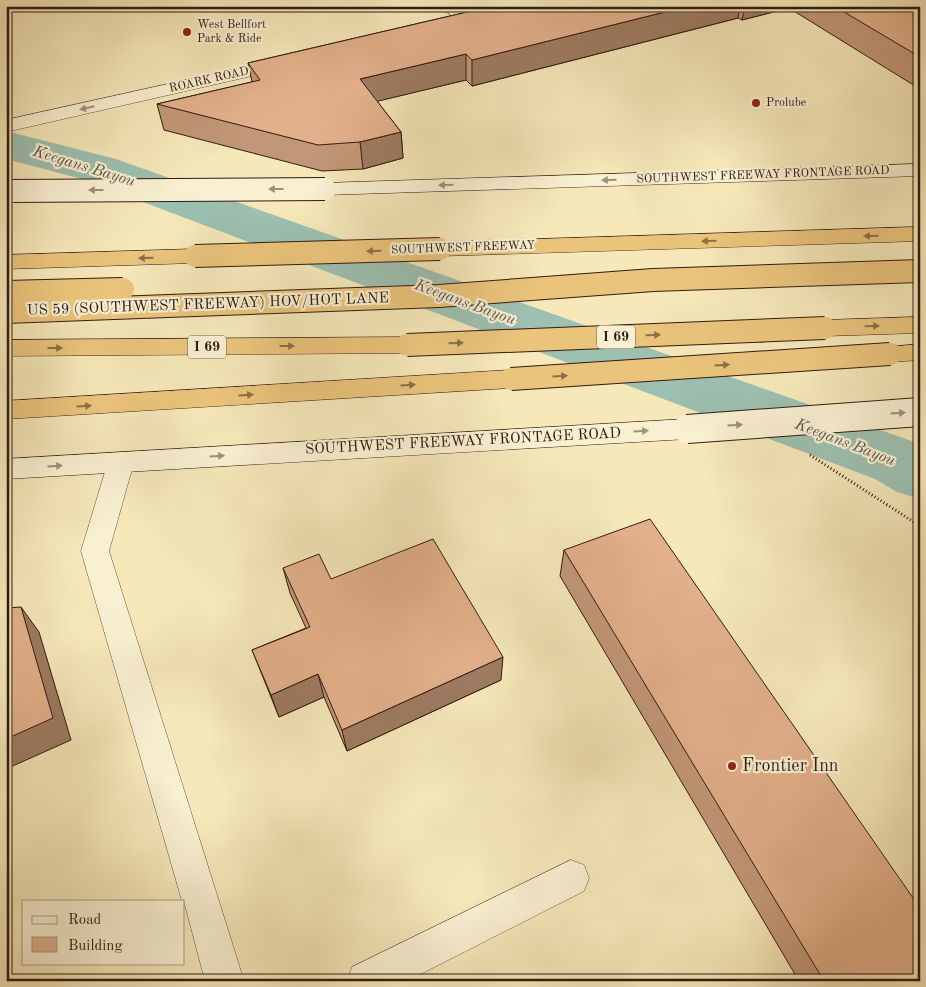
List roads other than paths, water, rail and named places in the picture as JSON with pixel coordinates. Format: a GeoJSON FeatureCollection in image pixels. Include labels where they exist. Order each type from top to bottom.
{"type":"FeatureCollection","features":[{"type":"Feature","properties":{"kind":"highway","name":"SOUTHWEST FREEWAY"},"geometry":{"type":"LineString","coordinates":[[6,262],[920,234]]}},
{"type":"Feature","properties":{"kind":"highway","name":"US 59 (SOUTHWEST FREEWAY) HOV/HOT LANE"},"geometry":{"type":"LineString","coordinates":[[6,312],[439,296],[653,280],[920,272]]}},
{"type":"Feature","properties":{"kind":"highway"},"geometry":{"type":"LineString","coordinates":[[6,292],[431,282],[586,284]]}},
{"type":"Feature","properties":{"kind":"highway","name":"I 69"},"geometry":{"type":"LineString","coordinates":[[6,348],[407,345],[920,325]]}},
{"type":"Feature","properties":{"kind":"highway"},"geometry":{"type":"LineString","coordinates":[[6,410],[920,352]]}},
{"type":"Feature","properties":{"kind":"main road"},"geometry":{"type":"LineString","coordinates":[[445,6],[470,20]]}},
{"type":"Feature","properties":{"kind":"main road"},"geometry":{"type":"LineString","coordinates":[[441,27],[489,15]]}},
{"type":"Feature","properties":{"kind":"main road","name":"ROARK ROAD"},"geometry":{"type":"LineString","coordinates":[[14,124],[297,60]]}},
{"type":"Feature","properties":{"kind":"main road","name":"SOUTHWEST FREEWAY FRONTAGE ROAD"},"geometry":{"type":"LineString","coordinates":[[6,191],[325,189],[920,170]]}},
{"type":"Feature","properties":{"kind":"main road","name":"SOUTHWEST FREEWAY FRONTAGE ROAD"},"geometry":{"type":"LineString","coordinates":[[6,468],[687,429],[920,412]]}},
{"type":"Feature","properties":{"kind":"main road"},"geometry":{"type":"LineString","coordinates":[[121,462],[95,551],[225,981]]}},
{"type":"Feature","properties":{"kind":"main road"},"geometry":{"type":"LineString","coordinates":[[366,981],[572,878]]}},
{"type":"Feature","properties":{"kind":"waterway","name":"Keegans Bayou"},"geometry":{"type":"LineString","coordinates":[[6,145],[99,169],[898,462],[920,474]]}},
{"type":"Feature","properties":{"kind":"place","name":"West Bellfort Park & Ride"},"geometry":{"type":"Point","coordinates":[187,32]}},
{"type":"Feature","properties":{"kind":"place","name":"Prolube"},"geometry":{"type":"Point","coordinates":[756,103]}},
{"type":"Feature","properties":{"kind":"place","name":"Frontier Inn"},"geometry":{"type":"Point","coordinates":[732,766]}}]}
